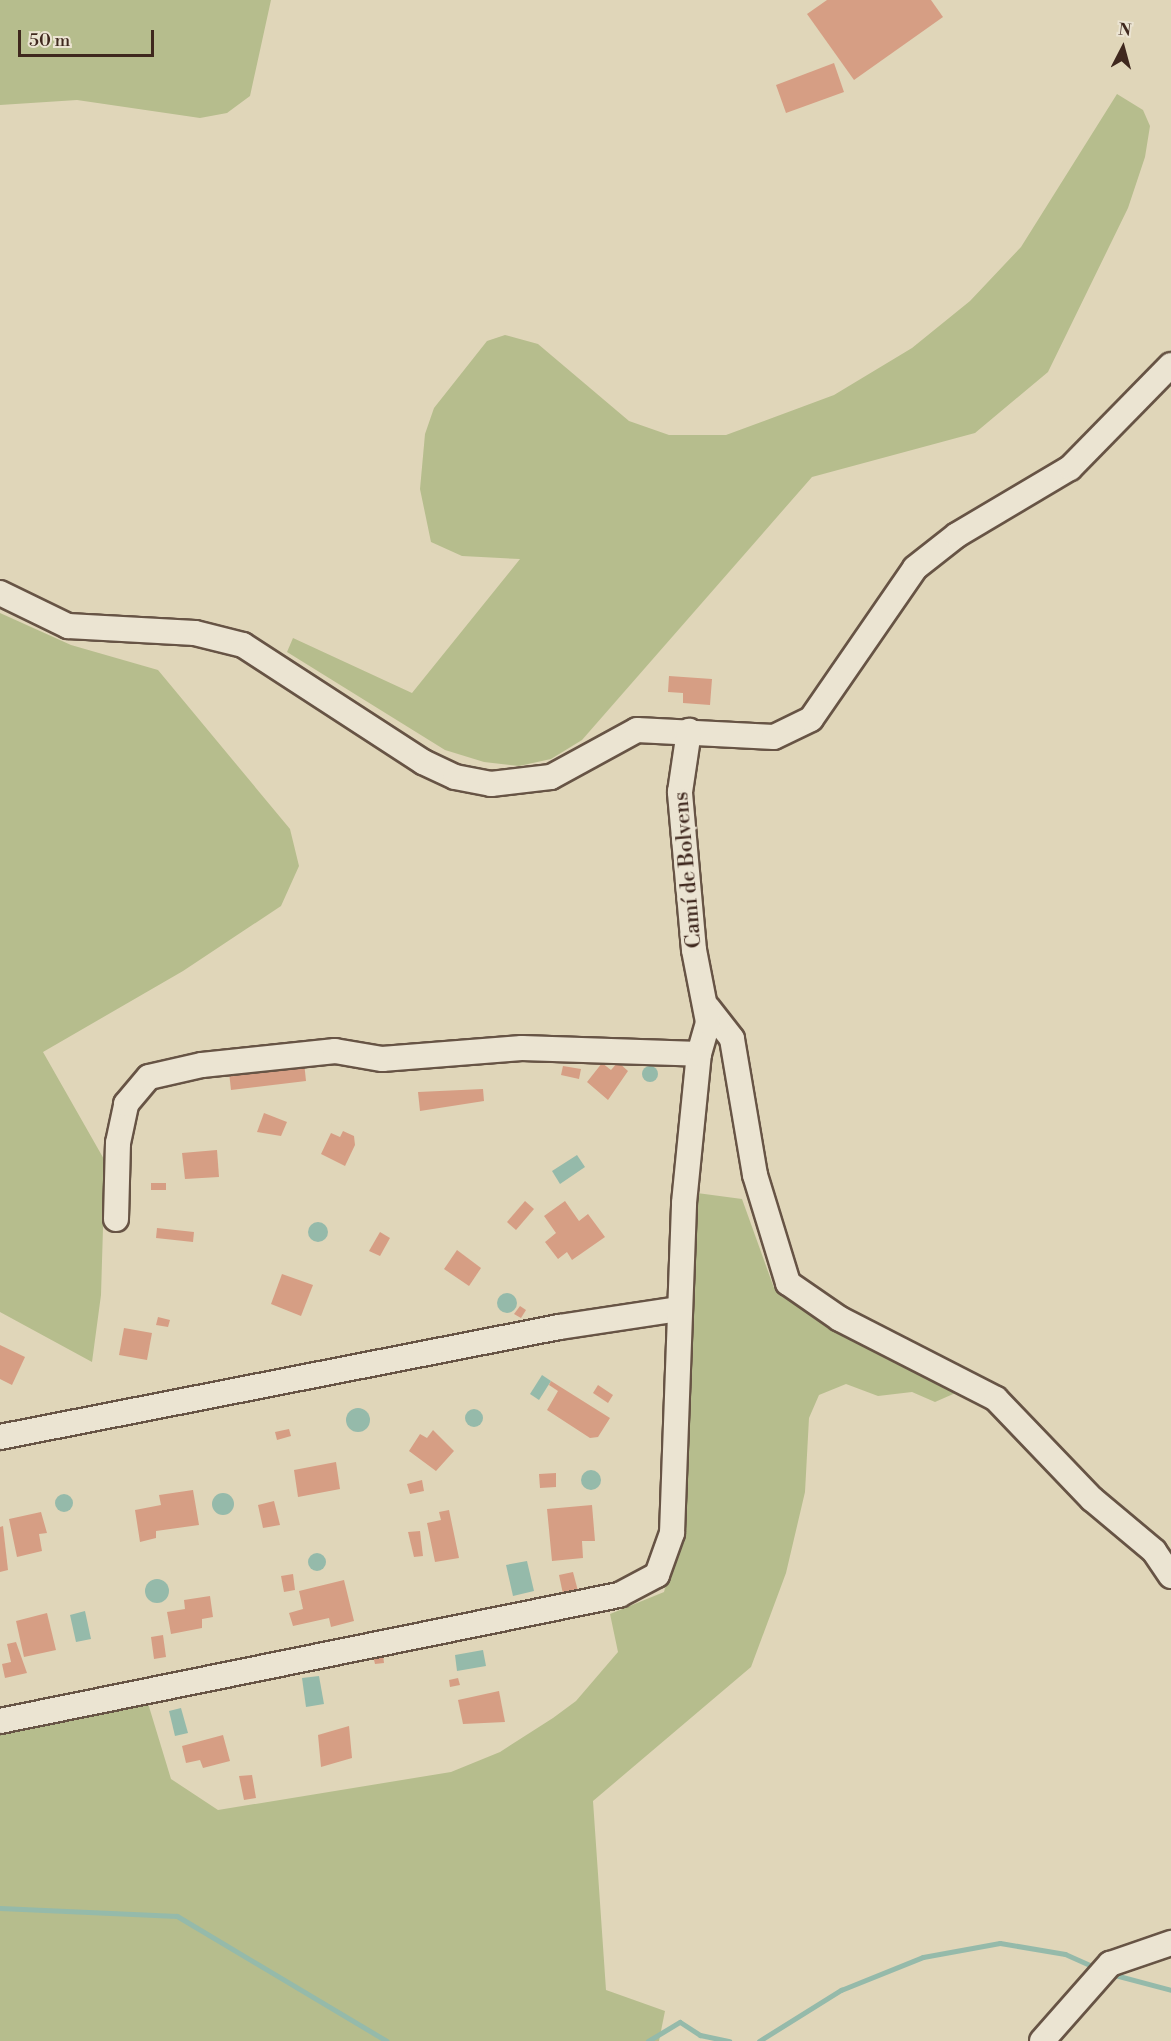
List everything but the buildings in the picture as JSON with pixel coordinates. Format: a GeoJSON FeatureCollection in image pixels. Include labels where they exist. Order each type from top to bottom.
{"type":"FeatureCollection","features":[{"type":"Feature","properties":{"kind":"street"},"geometry":{"type":"LineString","coordinates":[[0,593],[68,626],[195,633],[243,645],[455,777],[522,784],[575,768],[622,735],[651,728],[774,736],[800,728],[834,689],[915,568],[957,535],[1070,468],[1171,365]]}},
{"type":"Feature","properties":{"kind":"street","name":"Camí de Bolvens"},"geometry":{"type":"LineString","coordinates":[[689,731],[680,792],[694,950],[708,1008]]}},
{"type":"Feature","properties":{"kind":"street"},"geometry":{"type":"LineString","coordinates":[[0,1721],[646,1586],[662,1568],[672,1533],[678,1309],[699,1054],[708,1008]]}},
{"type":"Feature","properties":{"kind":"street"},"geometry":{"type":"LineString","coordinates":[[708,1008],[732,1039],[755,1175],[788,1283],[840,1319],[996,1399],[1092,1499],[1154,1551],[1171,1576]]}},
{"type":"Feature","properties":{"kind":"street"},"geometry":{"type":"LineString","coordinates":[[116,1219],[118,1143],[126,1104],[149,1077],[202,1065],[335,1051],[382,1059],[522,1048],[699,1054]]}},
{"type":"Feature","properties":{"kind":"street"},"geometry":{"type":"LineString","coordinates":[[0,1437],[559,1327],[678,1309]]}},
{"type":"Feature","properties":{"kind":"street"},"geometry":{"type":"LineString","coordinates":[[1042,2041],[1102,1972],[1171,1943]]}},
{"type":"Feature","properties":{"kind":"shaded area"},"geometry":{"type":"Polygon","coordinates":[[[0,0],[271,0],[250,96],[227,113],[200,118],[77,100],[0,105],[0,0]]]}},
{"type":"Feature","properties":{"kind":"shaded area"},"geometry":{"type":"Polygon","coordinates":[[[1117,94],[1143,110],[1150,126],[1145,157],[1128,208],[1048,372],[975,433],[812,477],[582,740],[551,759],[519,766],[484,762],[445,750],[287,652],[293,638],[412,693],[520,559],[462,556],[431,542],[420,489],[425,434],[434,408],[487,341],[505,335],[538,344],[629,421],[669,435],[726,435],[834,395],[912,348],[970,301],[1021,247],[1117,94]]]}},
{"type":"Feature","properties":{"kind":"shaded area"},"geometry":{"type":"Polygon","coordinates":[[[0,613],[71,645],[158,670],[290,829],[299,866],[281,906],[183,971],[43,1052],[105,1161],[101,1295],[92,1362],[0,1312],[0,613]]]}},
{"type":"Feature","properties":{"kind":"shaded area"},"geometry":{"type":"Polygon","coordinates":[[[647,1066],[653,1066],[658,1074],[656,1080],[647,1082],[642,1077],[642,1071],[647,1066]]]}},
{"type":"Feature","properties":{"kind":"shaded area"},"geometry":{"type":"Polygon","coordinates":[[[577,1155],[585,1167],[560,1184],[552,1171],[577,1155]]]}},
{"type":"Feature","properties":{"kind":"shaded area"},"geometry":{"type":"Polygon","coordinates":[[[697,1193],[742,1199],[774,1288],[881,1353],[960,1391],[935,1402],[912,1392],[878,1396],[846,1384],[819,1395],[809,1418],[805,1492],[786,1573],[751,1667],[593,1801],[606,1990],[665,2011],[659,2041],[0,2041],[0,1732],[147,1700],[171,1779],[218,1810],[451,1772],[500,1752],[553,1718],[576,1701],[618,1652],[610,1614],[664,1592],[685,1514],[697,1193]]]}},
{"type":"Feature","properties":{"kind":"shaded area"},"geometry":{"type":"Polygon","coordinates":[[[318,1222],[325,1225],[328,1232],[325,1239],[318,1242],[311,1239],[308,1232],[311,1225],[318,1222]]]}},
{"type":"Feature","properties":{"kind":"shaded area"},"geometry":{"type":"Polygon","coordinates":[[[507,1293],[514,1296],[517,1303],[514,1310],[507,1313],[500,1310],[497,1303],[500,1296],[507,1293]]]}},
{"type":"Feature","properties":{"kind":"shaded area"},"geometry":{"type":"Polygon","coordinates":[[[542,1375],[551,1381],[539,1400],[530,1394],[542,1375]]]}},
{"type":"Feature","properties":{"kind":"shaded area"},"geometry":{"type":"Polygon","coordinates":[[[358,1408],[366,1412],[370,1420],[366,1428],[358,1432],[350,1428],[346,1420],[350,1412],[358,1408]]]}},
{"type":"Feature","properties":{"kind":"shaded area"},"geometry":{"type":"Polygon","coordinates":[[[474,1409],[480,1412],[483,1418],[480,1424],[474,1427],[468,1424],[465,1418],[468,1412],[474,1409]]]}},
{"type":"Feature","properties":{"kind":"shaded area"},"geometry":{"type":"Polygon","coordinates":[[[587,1470],[595,1470],[601,1476],[601,1484],[595,1490],[587,1490],[581,1484],[581,1476],[587,1470]]]}},
{"type":"Feature","properties":{"kind":"shaded area"},"geometry":{"type":"Polygon","coordinates":[[[223,1493],[231,1496],[234,1504],[231,1512],[223,1515],[215,1512],[212,1504],[215,1496],[223,1493]]]}},
{"type":"Feature","properties":{"kind":"shaded area"},"geometry":{"type":"Polygon","coordinates":[[[60,1494],[68,1494],[73,1499],[71,1510],[60,1512],[55,1507],[55,1499],[60,1494]]]}},
{"type":"Feature","properties":{"kind":"shaded area"},"geometry":{"type":"Polygon","coordinates":[[[317,1553],[323,1556],[326,1562],[323,1568],[317,1571],[311,1568],[308,1562],[311,1556],[317,1553]]]}},
{"type":"Feature","properties":{"kind":"shaded area"},"geometry":{"type":"Polygon","coordinates":[[[527,1561],[534,1591],[513,1596],[506,1565],[527,1561]]]}},
{"type":"Feature","properties":{"kind":"shaded area"},"geometry":{"type":"Polygon","coordinates":[[[157,1579],[162,1580],[168,1586],[168,1596],[162,1602],[157,1603],[152,1602],[146,1596],[145,1591],[146,1586],[152,1580],[157,1579]]]}},
{"type":"Feature","properties":{"kind":"shaded area"},"geometry":{"type":"Polygon","coordinates":[[[85,1611],[91,1639],[76,1642],[70,1615],[85,1611]]]}},
{"type":"Feature","properties":{"kind":"shaded area"},"geometry":{"type":"Polygon","coordinates":[[[483,1650],[486,1666],[457,1671],[455,1655],[483,1650]]]}},
{"type":"Feature","properties":{"kind":"shaded area"},"geometry":{"type":"Polygon","coordinates":[[[319,1676],[324,1704],[306,1707],[302,1678],[319,1676]]]}},
{"type":"Feature","properties":{"kind":"shaded area"},"geometry":{"type":"Polygon","coordinates":[[[181,1708],[188,1733],[175,1736],[169,1711],[181,1708]]]}},
{"type":"Feature","properties":{"kind":"waterway"},"geometry":{"type":"LineString","coordinates":[[0,1908],[177,1916],[387,2041]]}},
{"type":"Feature","properties":{"kind":"waterway"},"geometry":{"type":"LineString","coordinates":[[759,2041],[841,1990],[923,1957],[1000,1943],[1065,1954],[1097,1968]]}},
{"type":"Feature","properties":{"kind":"waterway"},"geometry":{"type":"LineString","coordinates":[[1111,1974],[1171,1990]]}},
{"type":"Feature","properties":{"kind":"waterway"},"geometry":{"type":"LineString","coordinates":[[648,2041],[680,2022],[700,2035],[729,2041]]}}]}
